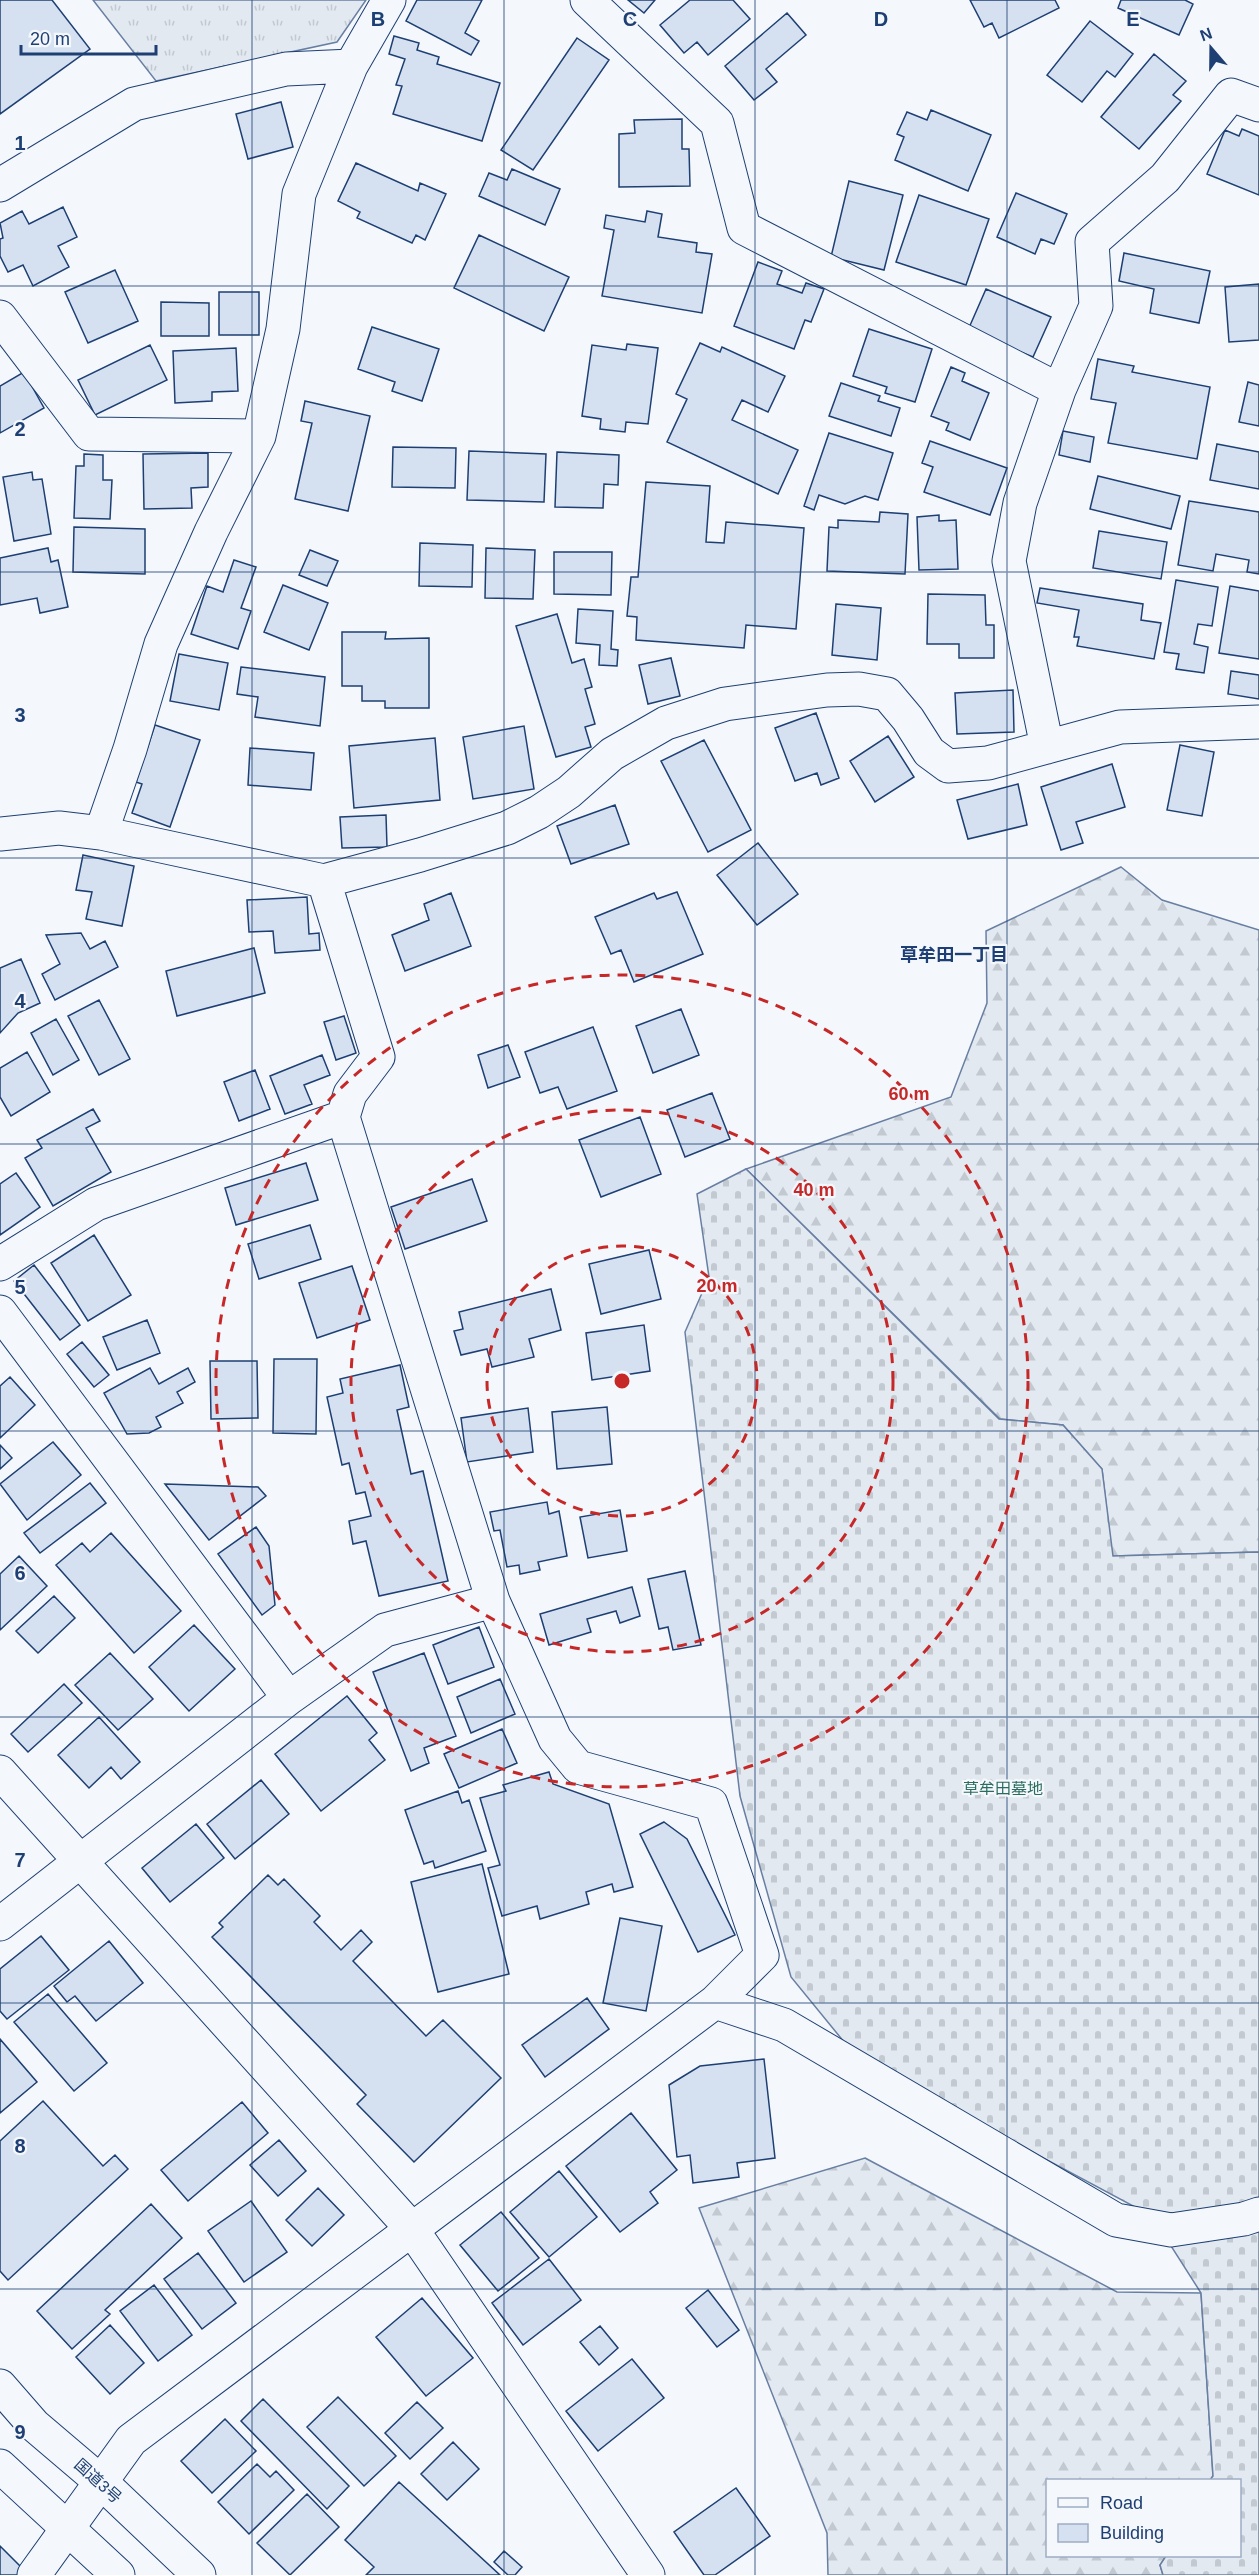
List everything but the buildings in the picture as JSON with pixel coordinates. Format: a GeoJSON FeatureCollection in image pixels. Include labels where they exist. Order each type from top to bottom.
{"type":"FeatureCollection","features":[{"type":"Feature","properties":{"kind":"main road"},"geometry":{"type":"LineString","coordinates":[[101,833],[130,749],[161,644],[259,436],[283,329],[299,194],[351,66],[389,0]]}},
{"type":"Feature","properties":{"kind":"main road"},"geometry":{"type":"LineString","coordinates":[[587,0],[717,123],[744,228],[1059,390]]}},
{"type":"Feature","properties":{"kind":"main road"},"geometry":{"type":"LineString","coordinates":[[0,185],[134,104],[286,69],[351,66]]}},
{"type":"Feature","properties":{"kind":"main road"},"geometry":{"type":"LineString","coordinates":[[1047,747],[1010,561],[1020,503],[1059,390],[1096,306],[1092,242],[1165,178],[1231,95],[1259,105]]}},
{"type":"Feature","properties":{"kind":"main road"},"geometry":{"type":"LineString","coordinates":[[0,317],[89,434],[259,436]]}},
{"type":"Feature","properties":{"kind":"main road"},"geometry":{"type":"LineString","coordinates":[[0,834],[59,828],[101,833],[324,881],[507,828],[539,812],[569,792],[612,754],[638,737],[666,723],[726,704],[827,690],[859,689],[887,694],[908,719],[929,752],[948,766],[988,763],[1120,727],[1259,722]]}},
{"type":"Feature","properties":{"kind":"main road"},"geometry":{"type":"LineString","coordinates":[[34,2575],[131,2440],[715,2002],[762,1955],[711,1804],[578,1767],[555,1739],[493,1601],[343,1117],[350,1094],[378,1057],[324,881]]}},
{"type":"Feature","properties":{"kind":"main road"},"geometry":{"type":"LineString","coordinates":[[0,1264],[96,1204],[343,1117]]}},
{"type":"Feature","properties":{"kind":"main road"},"geometry":{"type":"LineString","coordinates":[[0,1312],[289,1698]]}},
{"type":"Feature","properties":{"kind":"main road"},"geometry":{"type":"LineString","coordinates":[[0,1924],[289,1698],[385,1630],[493,1601]]}},
{"type":"Feature","properties":{"kind":"main road"},"geometry":{"type":"LineString","coordinates":[[0,1772],[411,2228],[648,2575]]}},
{"type":"Feature","properties":{"kind":"main road"},"geometry":{"type":"LineString","coordinates":[[715,2002],[784,2025],[1116,2220],[1171,2230],[1244,2219],[1259,2214]]}},
{"type":"Feature","properties":{"kind":"main road","name":"国道3号"},"geometry":{"type":"LineString","coordinates":[[0,2386],[34,2425],[101,2482],[199,2575]]}},
{"type":"Feature","properties":{"kind":"main road"},"geometry":{"type":"LineString","coordinates":[[0,2466],[118,2575]]}},
{"type":"Feature","properties":{"kind":"green space"},"geometry":{"type":"Polygon","coordinates":[[[93,0],[366,0],[337,42],[156,81],[93,0]]]}},
{"type":"Feature","properties":{"kind":"green space"},"geometry":{"type":"Polygon","coordinates":[[[1121,867],[1162,900],[1259,930],[1259,1552],[1112,1556],[1102,1469],[1063,1425],[1000,1419],[746,1169],[951,1097],[987,1003],[986,931],[1121,867]]]}},
{"type":"Feature","properties":{"kind":"green space","name":"草牟田墓地"},"geometry":{"type":"Polygon","coordinates":[[[746,1169],[999,1419],[1063,1425],[1102,1469],[1113,1556],[1259,1552],[1259,2575],[1163,2575],[1160,2565],[1165,2557],[1241,2557],[1241,2479],[1211,2479],[1213,2476],[1201,2293],[1152,2216],[858,2059],[791,1977],[740,1796],[685,1332],[709,1277],[697,1194],[746,1169]]]}},
{"type":"Feature","properties":{"kind":"green space"},"geometry":{"type":"Polygon","coordinates":[[[865,2158],[1117,2292],[1201,2293],[1213,2476],[1211,2479],[1046,2479],[1046,2557],[1165,2557],[1160,2565],[1163,2575],[828,2575],[827,2533],[699,2208],[865,2158]]]}},
{"type":"Feature","properties":{"kind":"district","name":"草牟田一丁目"},"geometry":{"type":"Point","coordinates":[954,955]}}]}
